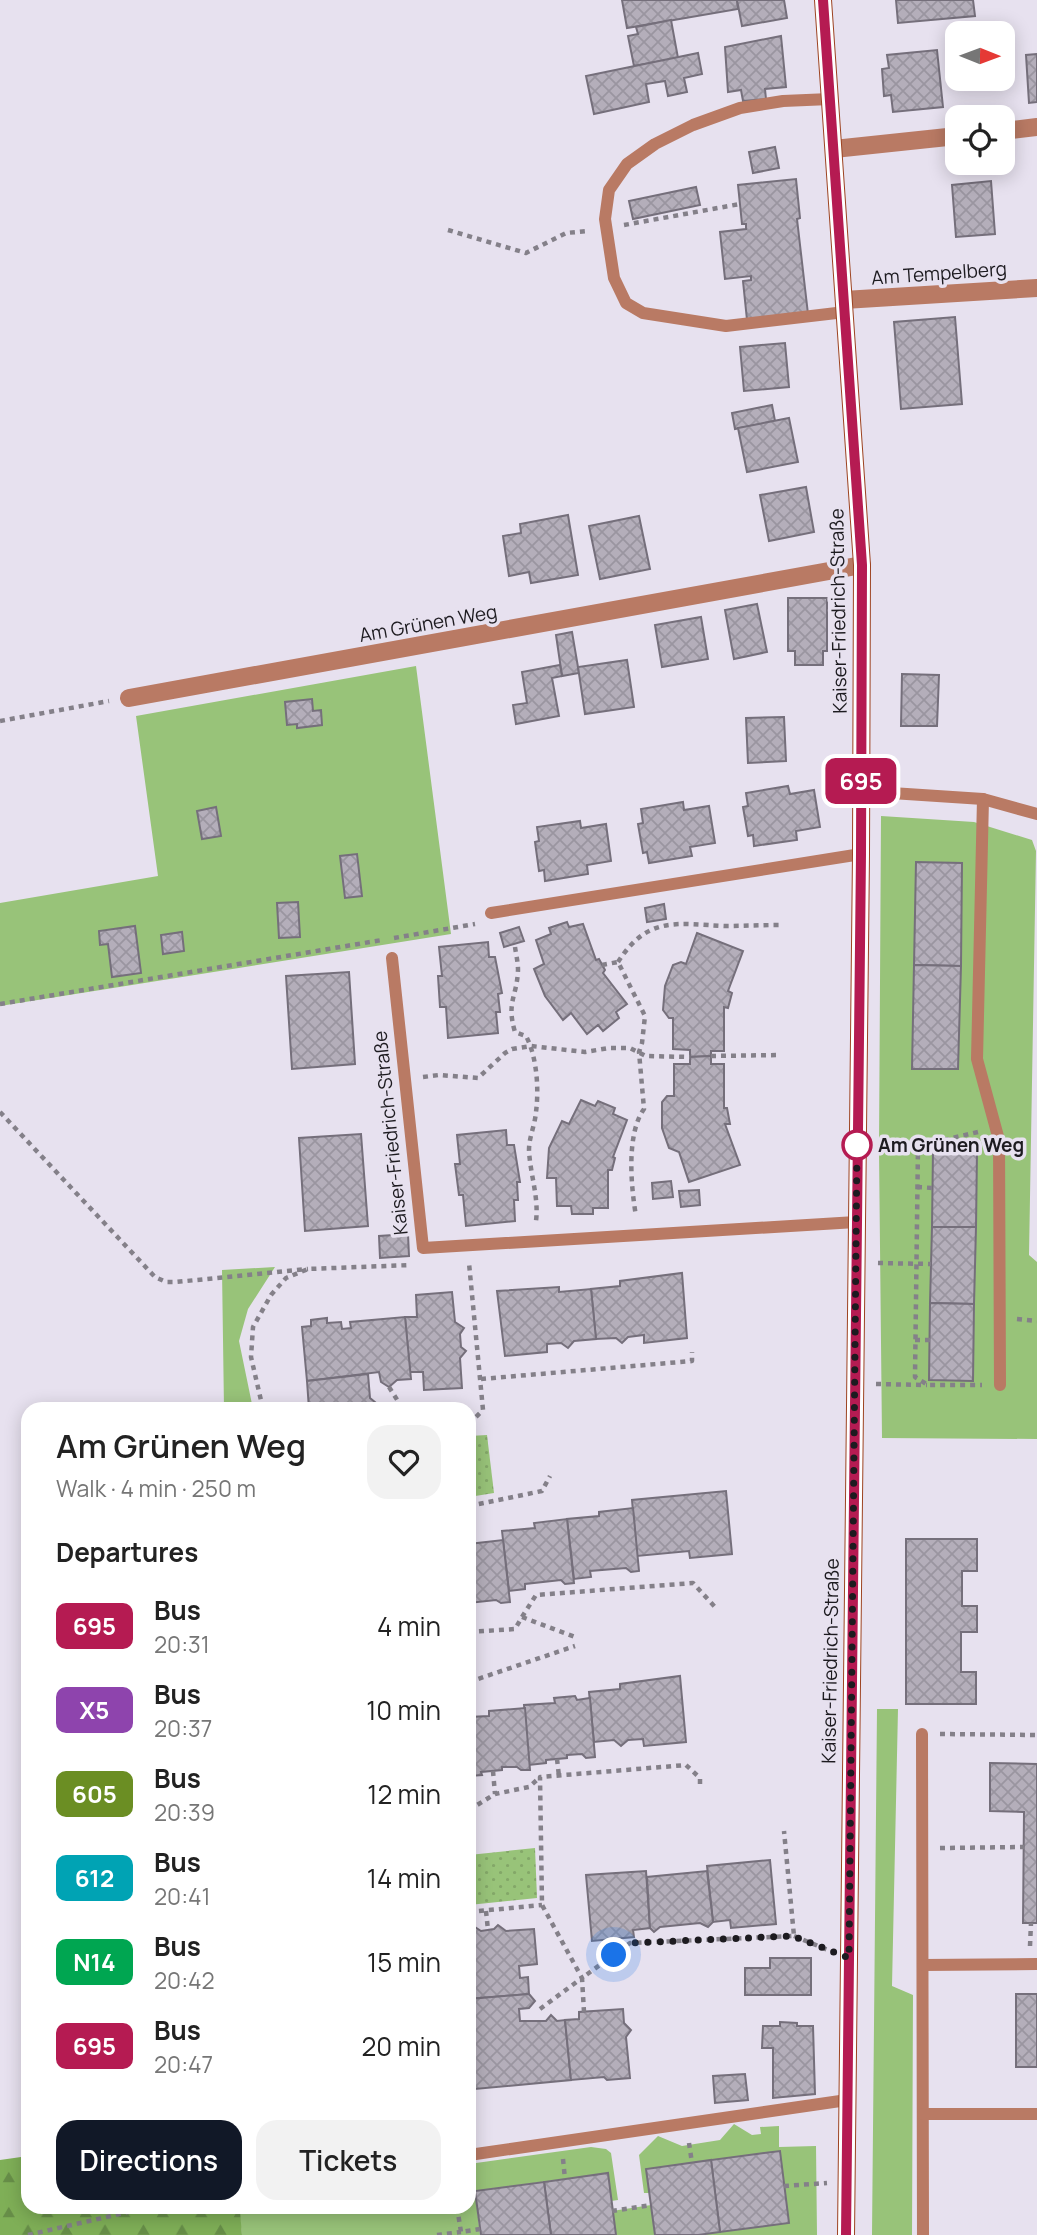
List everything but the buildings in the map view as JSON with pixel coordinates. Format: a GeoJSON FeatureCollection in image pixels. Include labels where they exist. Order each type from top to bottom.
{"type":"FeatureCollection","features":[{"type":"Feature","properties":{"kind":"street","name":"Kaiser-Friedrich-Straße"},"geometry":{"type":"LineString","coordinates":[[823,0],[862,565],[846,2235]]}},
{"type":"Feature","properties":{"kind":"street"},"geometry":{"type":"LineString","coordinates":[[1015,130],[1037,127]]}},
{"type":"Feature","properties":{"kind":"street"},"geometry":{"type":"LineString","coordinates":[[834,149],[945,137]]}},
{"type":"Feature","properties":{"kind":"street","name":"Am Tempelberg"},"geometry":{"type":"LineString","coordinates":[[844,306],[1037,288]]}},
{"type":"Feature","properties":{"kind":"street","name":"Am Grünen Weg"},"geometry":{"type":"LineString","coordinates":[[129,698],[862,565]]}},
{"type":"Feature","properties":{"kind":"lane"},"geometry":{"type":"LineString","coordinates":[[830,99],[783,101],[740,108],[693,125],[655,144],[627,164],[610,190],[605,219],[614,278],[626,303],[643,313],[726,326],[844,306]]}},
{"type":"Feature","properties":{"kind":"lane"},"geometry":{"type":"LineString","coordinates":[[861,791],[983,799],[1037,814]]}},
{"type":"Feature","properties":{"kind":"lane"},"geometry":{"type":"LineString","coordinates":[[983,799],[977,1059],[999,1140],[1000,1385]]}},
{"type":"Feature","properties":{"kind":"lane"},"geometry":{"type":"LineString","coordinates":[[491,913],[861,854]]}},
{"type":"Feature","properties":{"kind":"lane","name":"Kaiser-Friedrich-Straße"},"geometry":{"type":"LineString","coordinates":[[392,958],[423,1248],[533,1239],[856,1222]]}},
{"type":"Feature","properties":{"kind":"lane"},"geometry":{"type":"LineString","coordinates":[[922,1734],[923,2235]]}},
{"type":"Feature","properties":{"kind":"lane"},"geometry":{"type":"LineString","coordinates":[[923,1965],[1037,1964]]}},
{"type":"Feature","properties":{"kind":"lane"},"geometry":{"type":"LineString","coordinates":[[476,2154],[847,2100]]}},
{"type":"Feature","properties":{"kind":"lane"},"geometry":{"type":"LineString","coordinates":[[923,2114],[1037,2114]]}},
{"type":"Feature","properties":{"kind":"path"},"geometry":{"type":"LineString","coordinates":[[0,721],[129,698]]}},
{"type":"Feature","properties":{"kind":"path"},"geometry":{"type":"LineString","coordinates":[[0,1004],[482,923],[492,921],[491,913]]}},
{"type":"Feature","properties":{"kind":"path"},"geometry":{"type":"LineString","coordinates":[[603,965],[618,962],[626,949],[641,936],[677,922],[724,926],[781,925]]}},
{"type":"Feature","properties":{"kind":"path"},"geometry":{"type":"LineString","coordinates":[[515,947],[517,970],[510,1003],[511,1019],[515,1032],[526,1037],[531,1046],[537,1113],[529,1147],[536,1196],[533,1239]]}},
{"type":"Feature","properties":{"kind":"path"},"geometry":{"type":"LineString","coordinates":[[618,962],[645,1016],[639,1052],[644,1109],[639,1116],[632,1169],[636,1214],[641,1233]]}},
{"type":"Feature","properties":{"kind":"path"},"geometry":{"type":"LineString","coordinates":[[405,1079],[439,1075],[478,1077],[505,1053],[531,1046],[585,1052],[630,1048],[646,1056],[690,1057]]}},
{"type":"Feature","properties":{"kind":"path"},"geometry":{"type":"LineString","coordinates":[[711,1056],[780,1055]]}},
{"type":"Feature","properties":{"kind":"path"},"geometry":{"type":"LineString","coordinates":[[0,1112],[155,1277],[166,1282],[308,1269],[414,1264],[423,1248]]}},
{"type":"Feature","properties":{"kind":"path"},"geometry":{"type":"LineString","coordinates":[[928,1385],[915,1377],[918,1146],[996,1128]]}},
{"type":"Feature","properties":{"kind":"path"},"geometry":{"type":"LineString","coordinates":[[917,1187],[933,1188]]}},
{"type":"Feature","properties":{"kind":"path"},"geometry":{"type":"LineString","coordinates":[[898,1264],[931,1264]]}},
{"type":"Feature","properties":{"kind":"path"},"geometry":{"type":"LineString","coordinates":[[261,1402],[251,1357],[253,1327],[271,1295],[286,1278],[308,1269]]}},
{"type":"Feature","properties":{"kind":"path"},"geometry":{"type":"LineString","coordinates":[[470,1271],[483,1410],[476,1417]]}},
{"type":"Feature","properties":{"kind":"path"},"geometry":{"type":"LineString","coordinates":[[915,1340],[930,1340]]}},
{"type":"Feature","properties":{"kind":"path"},"geometry":{"type":"LineString","coordinates":[[481,1379],[692,1361],[692,1352]]}},
{"type":"Feature","properties":{"kind":"path"},"geometry":{"type":"LineString","coordinates":[[855,1383],[1000,1385]]}},
{"type":"Feature","properties":{"kind":"path"},"geometry":{"type":"LineString","coordinates":[[389,1387],[399,1402]]}},
{"type":"Feature","properties":{"kind":"path"},"geometry":{"type":"LineString","coordinates":[[476,1505],[542,1491],[550,1476]]}},
{"type":"Feature","properties":{"kind":"path"},"geometry":{"type":"LineString","coordinates":[[476,1632],[515,1629],[537,1595],[693,1583],[715,1607]]}},
{"type":"Feature","properties":{"kind":"path"},"geometry":{"type":"LineString","coordinates":[[522,1617],[575,1637]]}},
{"type":"Feature","properties":{"kind":"path"},"geometry":{"type":"LineString","coordinates":[[476,1680],[575,1646]]}},
{"type":"Feature","properties":{"kind":"path"},"geometry":{"type":"LineString","coordinates":[[922,1734],[1037,1735]]}},
{"type":"Feature","properties":{"kind":"path"},"geometry":{"type":"LineString","coordinates":[[557,1759],[559,1776]]}},
{"type":"Feature","properties":{"kind":"path"},"geometry":{"type":"LineString","coordinates":[[476,1806],[495,1794],[529,1787],[540,1777],[685,1765],[700,1779],[700,1788]]}},
{"type":"Feature","properties":{"kind":"path"},"geometry":{"type":"LineString","coordinates":[[493,1771],[495,1794]]}},
{"type":"Feature","properties":{"kind":"path"},"geometry":{"type":"LineString","coordinates":[[540,1777],[542,1905],[582,1978],[584,2012]]}},
{"type":"Feature","properties":{"kind":"path"},"geometry":{"type":"LineString","coordinates":[[784,1831],[793,1936]]}},
{"type":"Feature","properties":{"kind":"path"},"geometry":{"type":"LineString","coordinates":[[923,1848],[1024,1847]]}},
{"type":"Feature","properties":{"kind":"path"},"geometry":{"type":"LineString","coordinates":[[476,1911],[542,1905]]}},
{"type":"Feature","properties":{"kind":"path"},"geometry":{"type":"LineString","coordinates":[[486,1910],[488,1930]]}},
{"type":"Feature","properties":{"kind":"path"},"geometry":{"type":"LineString","coordinates":[[540,2009],[630,1943],[793,1936],[849,1958]]}},
{"type":"Feature","properties":{"kind":"path"},"geometry":{"type":"LineString","coordinates":[[784,2186],[827,2183]]}},
{"type":"Feature","properties":{"kind":"path"},"geometry":{"type":"LineString","coordinates":[[612,2211],[651,2205]]}},
{"type":"Feature","properties":{"kind":"path"},"geometry":{"type":"LineString","coordinates":[[28,2235],[120,2214]]}},
{"type":"Feature","properties":{"kind":"path"},"geometry":{"type":"LineString","coordinates":[[458,2214],[461,2232]]}},
{"type":"Feature","properties":{"kind":"path"},"geometry":{"type":"LineString","coordinates":[[437,2235],[480,2229]]}},
{"type":"Feature","properties":{"kind":"green space"},"geometry":{"type":"Polygon","coordinates":[[[416,666],[451,934],[0,1006],[0,903],[158,876],[136,716],[416,666]]]}},
{"type":"Feature","properties":{"kind":"green space"},"geometry":{"type":"Polygon","coordinates":[[[881,816],[974,822],[1032,840],[1036,851],[1029,1255],[1037,1262],[1037,1439],[882,1438],[879,1150],[881,816]],[[916,862],[912,1069],[958,1069],[962,863],[916,862]],[[934,1150],[929,1379],[973,1380],[977,1151],[934,1150]]]}},
{"type":"Feature","properties":{"kind":"green space"},"geometry":{"type":"Polygon","coordinates":[[[275,1267],[248,1309],[239,1341],[252,1402],[224,1402],[222,1270],[275,1267]]]}},
{"type":"Feature","properties":{"kind":"green space"},"geometry":{"type":"Polygon","coordinates":[[[487,1435],[494,1493],[476,1496],[476,1436],[487,1435]]]}},
{"type":"Feature","properties":{"kind":"green space"},"geometry":{"type":"Polygon","coordinates":[[[877,1709],[898,1709],[892,1986],[913,1995],[912,2235],[872,2235],[877,1709]]]}},
{"type":"Feature","properties":{"kind":"green space"},"geometry":{"type":"Polygon","coordinates":[[[535,1848],[537,1898],[476,1904],[476,1854],[535,1848]]]}},
{"type":"Feature","properties":{"kind":"green space"},"geometry":{"type":"Polygon","coordinates":[[[734,2124],[752,2135],[761,2134],[760,2127],[779,2126],[779,2147],[816,2146],[817,2235],[698,2235],[788,2223],[779,2151],[647,2169],[650,2193],[644,2193],[639,2155],[658,2136],[682,2146],[720,2140],[734,2124]]]}},
{"type":"Feature","properties":{"kind":"green space"},"geometry":{"type":"Polygon","coordinates":[[[591,2147],[606,2149],[611,2153],[618,2200],[611,2201],[608,2173],[476,2191],[476,2163],[591,2147]]]}},
{"type":"Feature","properties":{"kind":"green space"},"geometry":{"type":"Polygon","coordinates":[[[21,2157],[21,2214],[240,2214],[242,2235],[0,2235],[0,2160],[21,2157]]]}},
{"type":"Feature","properties":{"kind":"green space"},"geometry":{"type":"Polygon","coordinates":[[[476,2200],[480,2235],[242,2235],[239,2214],[476,2214],[476,2200]]]}},
{"type":"Feature","properties":{"kind":"green space"},"geometry":{"type":"Polygon","coordinates":[[[651,2205],[655,2235],[616,2235],[612,2211],[651,2205]]]}},
{"type":"Feature","properties":{"kind":"bus line","name":"695"},"geometry":{"type":"LineString","coordinates":[[823,0],[862,565],[846,2235]]}},
{"type":"Feature","properties":{"kind":"place","name":"Am Grünen Weg"},"geometry":{"type":"Point","coordinates":[857,1145]}},
{"type":"Feature","properties":{"kind":"route"},"geometry":{"type":"LineString","coordinates":[[614,1955],[630,1943],[793,1936],[849,1958],[857,1145]]}}]}
